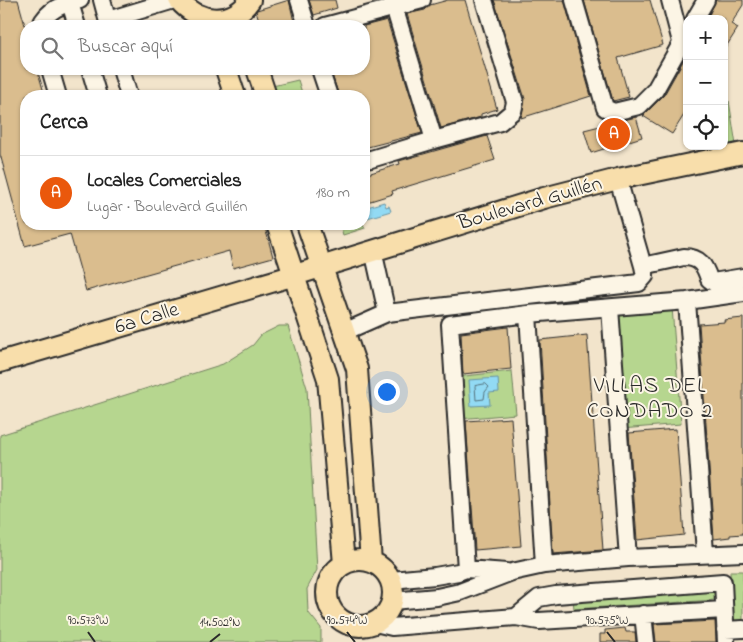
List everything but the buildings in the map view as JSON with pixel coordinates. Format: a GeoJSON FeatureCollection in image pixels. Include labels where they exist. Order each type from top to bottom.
{"type":"FeatureCollection","features":[{"type":"Feature","properties":{"kind":"main road"},"geometry":{"type":"LineString","coordinates":[[179,0],[186,9],[205,20]]}},
{"type":"Feature","properties":{"kind":"main road"},"geometry":{"type":"LineString","coordinates":[[219,20],[244,13]]}},
{"type":"Feature","properties":{"kind":"main road"},"geometry":{"type":"LineString","coordinates":[[228,75],[233,90]]}},
{"type":"Feature","properties":{"kind":"main road"},"geometry":{"type":"LineString","coordinates":[[259,75],[264,90]]}},
{"type":"Feature","properties":{"kind":"main road","name":"Boulevard Guillén"},"geometry":{"type":"LineString","coordinates":[[321,266],[544,198],[618,179],[743,153]]}},
{"type":"Feature","properties":{"kind":"main road"},"geometry":{"type":"LineString","coordinates":[[279,230],[328,379],[344,564]]}},
{"type":"Feature","properties":{"kind":"main road"},"geometry":{"type":"LineString","coordinates":[[309,230],[357,369],[371,562]]}},
{"type":"Feature","properties":{"kind":"main road","name":"6a Calle"},"geometry":{"type":"LineString","coordinates":[[0,362],[321,266]]}},
{"type":"Feature","properties":{"kind":"main road"},"geometry":{"type":"LineString","coordinates":[[354,560],[371,562],[383,569],[391,580],[393,587],[390,608],[376,633],[364,627],[348,633],[342,622],[333,614],[328,603],[326,592],[329,580],[335,570],[344,564],[354,560]]}},
{"type":"Feature","properties":{"kind":"street"},"geometry":{"type":"LineString","coordinates":[[102,0],[108,20]]}},
{"type":"Feature","properties":{"kind":"street"},"geometry":{"type":"LineString","coordinates":[[117,20],[174,0]]}},
{"type":"Feature","properties":{"kind":"street"},"geometry":{"type":"LineString","coordinates":[[299,0],[305,20]]}},
{"type":"Feature","properties":{"kind":"street"},"geometry":{"type":"LineString","coordinates":[[344,20],[393,4],[422,0]]}},
{"type":"Feature","properties":{"kind":"street"},"geometry":{"type":"LineString","coordinates":[[370,159],[502,121],[515,108],[512,92],[484,0]]}},
{"type":"Feature","properties":{"kind":"street"},"geometry":{"type":"LineString","coordinates":[[574,0],[605,108],[614,112],[639,106],[656,90],[683,39]]}},
{"type":"Feature","properties":{"kind":"street"},"geometry":{"type":"LineString","coordinates":[[670,0],[683,34]]}},
{"type":"Feature","properties":{"kind":"street"},"geometry":{"type":"LineString","coordinates":[[697,15],[706,0]]}},
{"type":"Feature","properties":{"kind":"street"},"geometry":{"type":"LineString","coordinates":[[44,20],[47,14],[58,6],[75,1],[77,20]]}},
{"type":"Feature","properties":{"kind":"street"},"geometry":{"type":"LineString","coordinates":[[393,4],[434,140]]}},
{"type":"Feature","properties":{"kind":"street"},"geometry":{"type":"LineString","coordinates":[[52,75],[56,90]]}},
{"type":"Feature","properties":{"kind":"street"},"geometry":{"type":"LineString","coordinates":[[92,75],[96,90]]}},
{"type":"Feature","properties":{"kind":"street"},"geometry":{"type":"LineString","coordinates":[[123,75],[127,90]]}},
{"type":"Feature","properties":{"kind":"street"},"geometry":{"type":"LineString","coordinates":[[322,75],[327,90]]}},
{"type":"Feature","properties":{"kind":"street"},"geometry":{"type":"LineString","coordinates":[[344,332],[387,313],[639,283],[645,276],[643,266],[618,179]]}},
{"type":"Feature","properties":{"kind":"street"},"geometry":{"type":"LineString","coordinates":[[373,250],[387,313]]}},
{"type":"Feature","properties":{"kind":"street"},"geometry":{"type":"LineString","coordinates":[[643,266],[690,257],[701,262],[707,270],[709,279],[713,282],[743,277]]}},
{"type":"Feature","properties":{"kind":"street"},"geometry":{"type":"LineString","coordinates":[[466,569],[450,324],[528,314],[687,302],[743,293]]}},
{"type":"Feature","properties":{"kind":"street"},"geometry":{"type":"LineString","coordinates":[[687,302],[705,553]]}},
{"type":"Feature","properties":{"kind":"street"},"geometry":{"type":"LineString","coordinates":[[610,308],[628,558]]}},
{"type":"Feature","properties":{"kind":"street"},"geometry":{"type":"LineString","coordinates":[[528,314],[544,565]]}},
{"type":"Feature","properties":{"kind":"street"},"geometry":{"type":"LineString","coordinates":[[392,601],[437,597],[460,592],[512,572],[544,565],[705,553],[743,553]]}},
{"type":"Feature","properties":{"kind":"street"},"geometry":{"type":"LineString","coordinates":[[391,580],[435,576],[466,569],[512,572]]}},
{"type":"Feature","properties":{"kind":"street"},"geometry":{"type":"LineString","coordinates":[[435,576],[437,597]]}},
{"type":"Feature","properties":{"kind":"street"},"geometry":{"type":"LineString","coordinates":[[516,617],[540,598],[556,595],[723,582],[726,636],[743,629]]}},
{"type":"Feature","properties":{"kind":"street"},"geometry":{"type":"LineString","coordinates":[[376,633],[392,627],[516,617],[539,622],[724,610]]}},
{"type":"Feature","properties":{"kind":"street"},"geometry":{"type":"LineString","coordinates":[[643,614],[646,642]]}},
{"type":"Feature","properties":{"kind":"green space"},"geometry":{"type":"Polygon","coordinates":[[[298,80],[301,90],[269,90],[268,87],[298,80]]]}},
{"type":"Feature","properties":{"kind":"green space"},"geometry":{"type":"Polygon","coordinates":[[[729,101],[736,145],[728,146],[728,105],[729,101]]]}},
{"type":"Feature","properties":{"kind":"green space"},"geometry":{"type":"Polygon","coordinates":[[[342,230],[359,230],[343,235],[342,230]]]}},
{"type":"Feature","properties":{"kind":"green space","name":"VILLAS DEL CONDADO 2"},"geometry":{"type":"Polygon","coordinates":[[[672,307],[681,424],[621,429],[612,312],[672,307]]]}},
{"type":"Feature","properties":{"kind":"green space"},"geometry":{"type":"Polygon","coordinates":[[[279,326],[288,326],[307,388],[317,570],[307,589],[308,612],[321,628],[321,642],[0,642],[0,435],[223,364],[253,345],[261,335],[279,326]]]}},
{"type":"Feature","properties":{"kind":"green space"},"geometry":{"type":"Polygon","coordinates":[[[512,371],[516,414],[459,419],[455,377],[512,371]]]}},
{"type":"Feature","properties":{"kind":"green space"},"geometry":{"type":"Polygon","coordinates":[[[730,571],[743,571],[743,620],[732,620],[730,571]]]}},
{"type":"Feature","properties":{"kind":"green space"},"geometry":{"type":"Polygon","coordinates":[[[715,588],[715,600],[574,609],[573,598],[715,588]]]}},
{"type":"Feature","properties":{"kind":"water"},"geometry":{"type":"Polygon","coordinates":[[[384,202],[391,211],[370,217],[370,206],[384,202]]]}},
{"type":"Feature","properties":{"kind":"water"},"geometry":{"type":"Polygon","coordinates":[[[498,378],[499,392],[489,393],[490,405],[471,406],[469,380],[498,378]]]}},
{"type":"Feature","properties":{"kind":"place","name":"Locales Comerciales"},"geometry":{"type":"Point","coordinates":[614,134]}},
{"type":"Feature","properties":{"kind":"district","name":"VILLAS DEL CONDADO 2"},"geometry":{"type":"Point","coordinates":[650,400]}}]}
